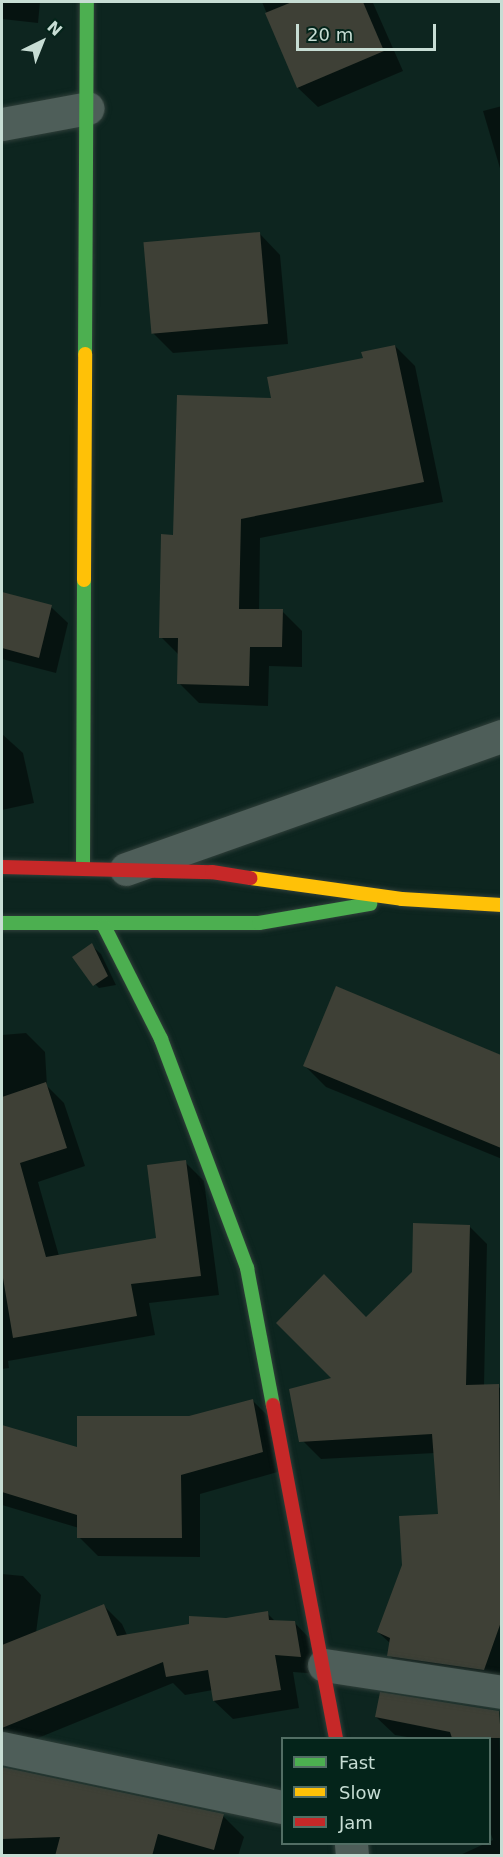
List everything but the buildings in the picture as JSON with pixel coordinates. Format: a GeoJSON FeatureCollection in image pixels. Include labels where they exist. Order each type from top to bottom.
{"type":"FeatureCollection","features":[{"type":"Feature","properties":{"kind":"street"},"geometry":{"type":"LineString","coordinates":[[83,867],[87,2]]}},
{"type":"Feature","properties":{"kind":"street"},"geometry":{"type":"LineString","coordinates":[[2,124],[88,108]]}},
{"type":"Feature","properties":{"kind":"street"},"geometry":{"type":"LineString","coordinates":[[121,871],[501,736]]}},
{"type":"Feature","properties":{"kind":"street"},"geometry":{"type":"LineString","coordinates":[[2,867],[83,867],[121,871],[212,872],[402,899],[501,905]]}},
{"type":"Feature","properties":{"kind":"street"},"geometry":{"type":"LineString","coordinates":[[2,923],[104,926],[259,923],[402,899]]}},
{"type":"Feature","properties":{"kind":"street"},"geometry":{"type":"LineString","coordinates":[[104,926],[161,1039],[247,1268],[336,1737]]}},
{"type":"Feature","properties":{"kind":"street"},"geometry":{"type":"LineString","coordinates":[[324,1665],[501,1692]]}},
{"type":"Feature","properties":{"kind":"street"},"geometry":{"type":"LineString","coordinates":[[2,1748],[281,1807]]}},
{"type":"Feature","properties":{"kind":"traffic: fast"},"geometry":{"type":"LineString","coordinates":[[85,354],[87,2]]}},
{"type":"Feature","properties":{"kind":"traffic: fast"},"geometry":{"type":"LineString","coordinates":[[83,867],[84,580]]}},
{"type":"Feature","properties":{"kind":"traffic: fast"},"geometry":{"type":"LineString","coordinates":[[2,923],[259,923],[370,904]]}},
{"type":"Feature","properties":{"kind":"traffic: fast"},"geometry":{"type":"LineString","coordinates":[[104,926],[161,1039],[247,1268],[273,1405]]}},
{"type":"Feature","properties":{"kind":"traffic: slow"},"geometry":{"type":"LineString","coordinates":[[84,580],[85,354]]}},
{"type":"Feature","properties":{"kind":"traffic: slow"},"geometry":{"type":"LineString","coordinates":[[251,878],[402,899],[502,905]]}},
{"type":"Feature","properties":{"kind":"traffic: jam"},"geometry":{"type":"LineString","coordinates":[[2,867],[212,872],[251,878]]}},
{"type":"Feature","properties":{"kind":"traffic: jam"},"geometry":{"type":"LineString","coordinates":[[273,1405],[336,1737]]}}]}
